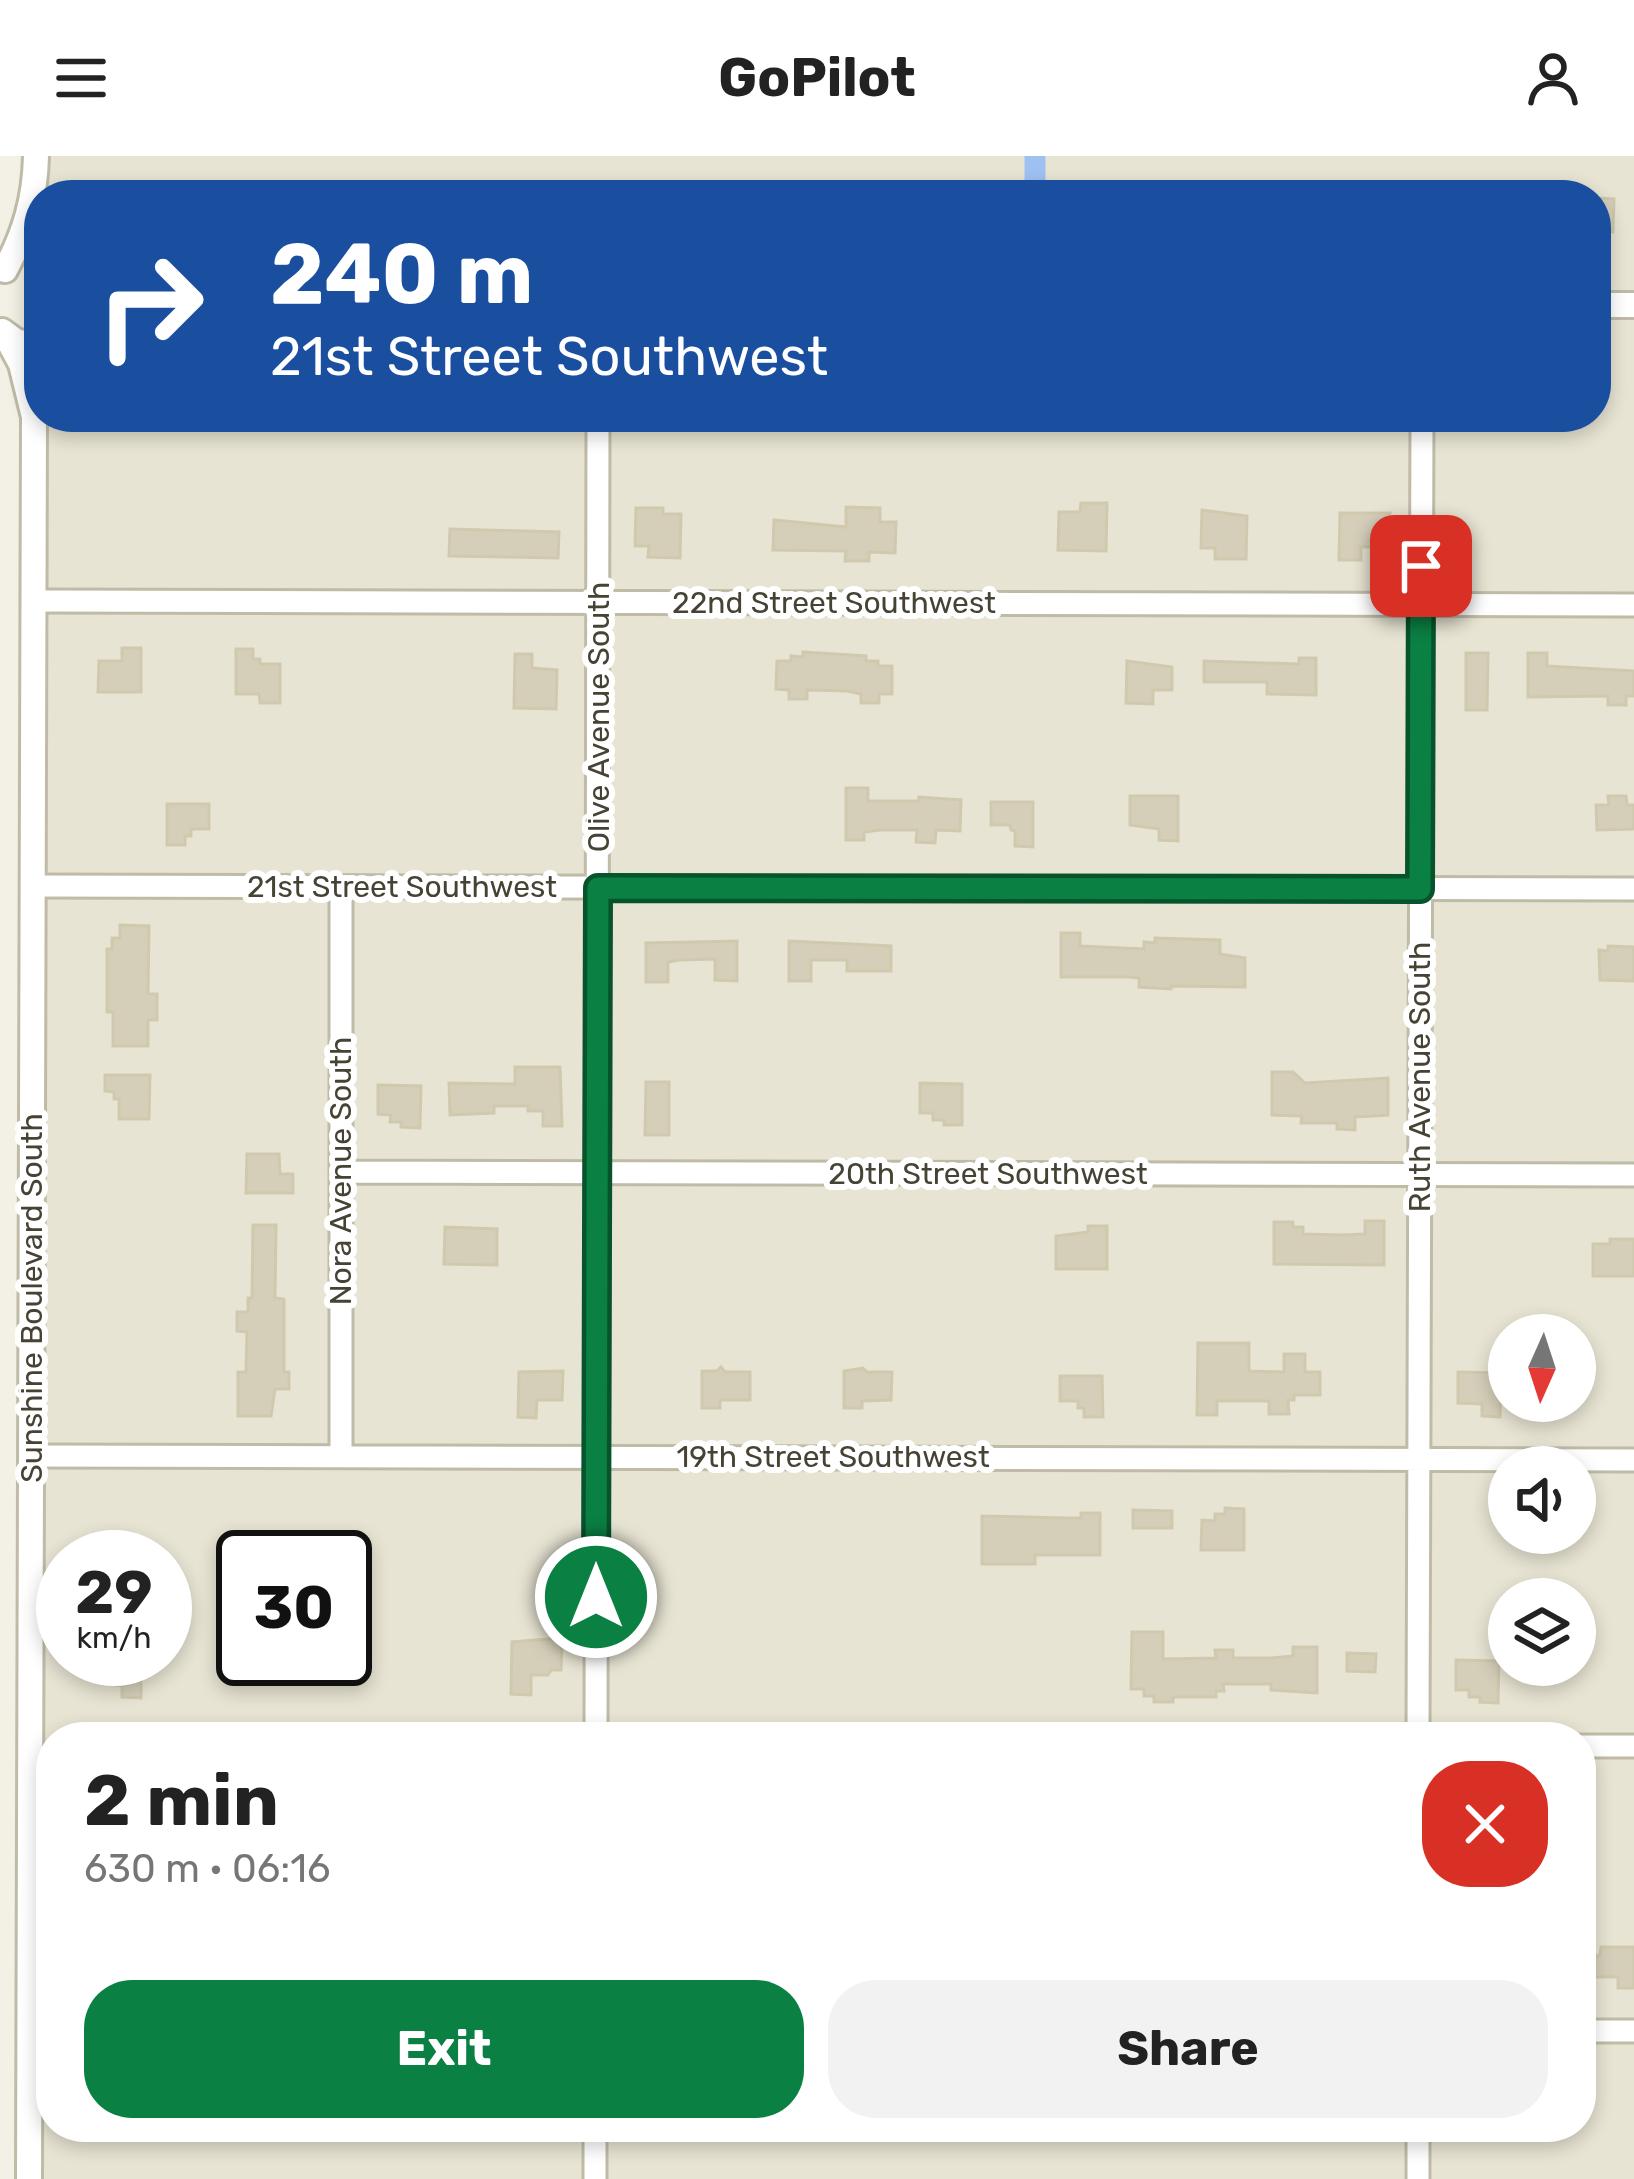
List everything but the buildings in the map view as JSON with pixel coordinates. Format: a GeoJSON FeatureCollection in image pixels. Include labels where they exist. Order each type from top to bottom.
{"type":"FeatureCollection","features":[{"type":"Feature","properties":{"kind":"street"},"geometry":{"type":"LineString","coordinates":[[3,273],[24,228]]}},
{"type":"Feature","properties":{"kind":"street","name":"Sunshine Boulevard South"},"geometry":{"type":"LineString","coordinates":[[3,333],[24,372]]}},
{"type":"Feature","properties":{"kind":"street","name":"Sunshine Boulevard South"},"geometry":{"type":"LineString","coordinates":[[37,432],[32,1456],[40,1722]]}},
{"type":"Feature","properties":{"kind":"street","name":"Olive Avenue South"},"geometry":{"type":"LineString","coordinates":[[596,1722],[598,432]]}},
{"type":"Feature","properties":{"kind":"street","name":"Ruth Avenue South"},"geometry":{"type":"LineString","coordinates":[[1418,1722],[1422,432]]}},
{"type":"Feature","properties":{"kind":"street","name":"22nd Street Southwest"},"geometry":{"type":"LineString","coordinates":[[34,601],[1634,605]]}},
{"type":"Feature","properties":{"kind":"street","name":"21st Street Southwest"},"geometry":{"type":"LineString","coordinates":[[33,886],[1634,890]]}},
{"type":"Feature","properties":{"kind":"street","name":"Nora Avenue South"},"geometry":{"type":"LineString","coordinates":[[341,887],[341,1456]]}},
{"type":"Feature","properties":{"kind":"street","name":"20th Street Southwest"},"geometry":{"type":"LineString","coordinates":[[341,1172],[1634,1175]]}},
{"type":"Feature","properties":{"kind":"street","name":"19th Street Southwest"},"geometry":{"type":"LineString","coordinates":[[32,1456],[1634,1460]]}},
{"type":"Feature","properties":{"kind":"street"},"geometry":{"type":"LineString","coordinates":[[1596,1746],[1634,1746]]}},
{"type":"Feature","properties":{"kind":"street"},"geometry":{"type":"LineString","coordinates":[[1596,2031],[1634,2031]]}},
{"type":"Feature","properties":{"kind":"street","name":"Sunshine Boulevard South"},"geometry":{"type":"LineString","coordinates":[[29,2179],[36,2082]]}},
{"type":"Feature","properties":{"kind":"street"},"geometry":{"type":"LineString","coordinates":[[595,2179],[596,2142]]}},
{"type":"Feature","properties":{"kind":"street"},"geometry":{"type":"LineString","coordinates":[[1418,2142],[1418,2179]]}},
{"type":"Feature","properties":{"kind":"shaded area"},"geometry":{"type":"Polygon","coordinates":[[[46,156],[1634,156],[1634,294],[1611,294],[1611,180],[47,180],[46,156]]]}},
{"type":"Feature","properties":{"kind":"shaded area"},"geometry":{"type":"Polygon","coordinates":[[[1611,316],[1634,317],[1634,2179],[39,2179],[39,2142],[1596,2142],[1596,1722],[41,1722],[41,1686],[192,1686],[192,1530],[41,1530],[45,432],[1611,432],[1611,316]]]}},
{"type":"Feature","properties":{"kind":"waterway"},"geometry":{"type":"LineString","coordinates":[[1035,156],[1035,180]]}},
{"type":"Feature","properties":{"kind":"route"},"geometry":{"type":"LineString","coordinates":[[596,1597],[598,888],[1420,889],[1421,566]]}}]}
